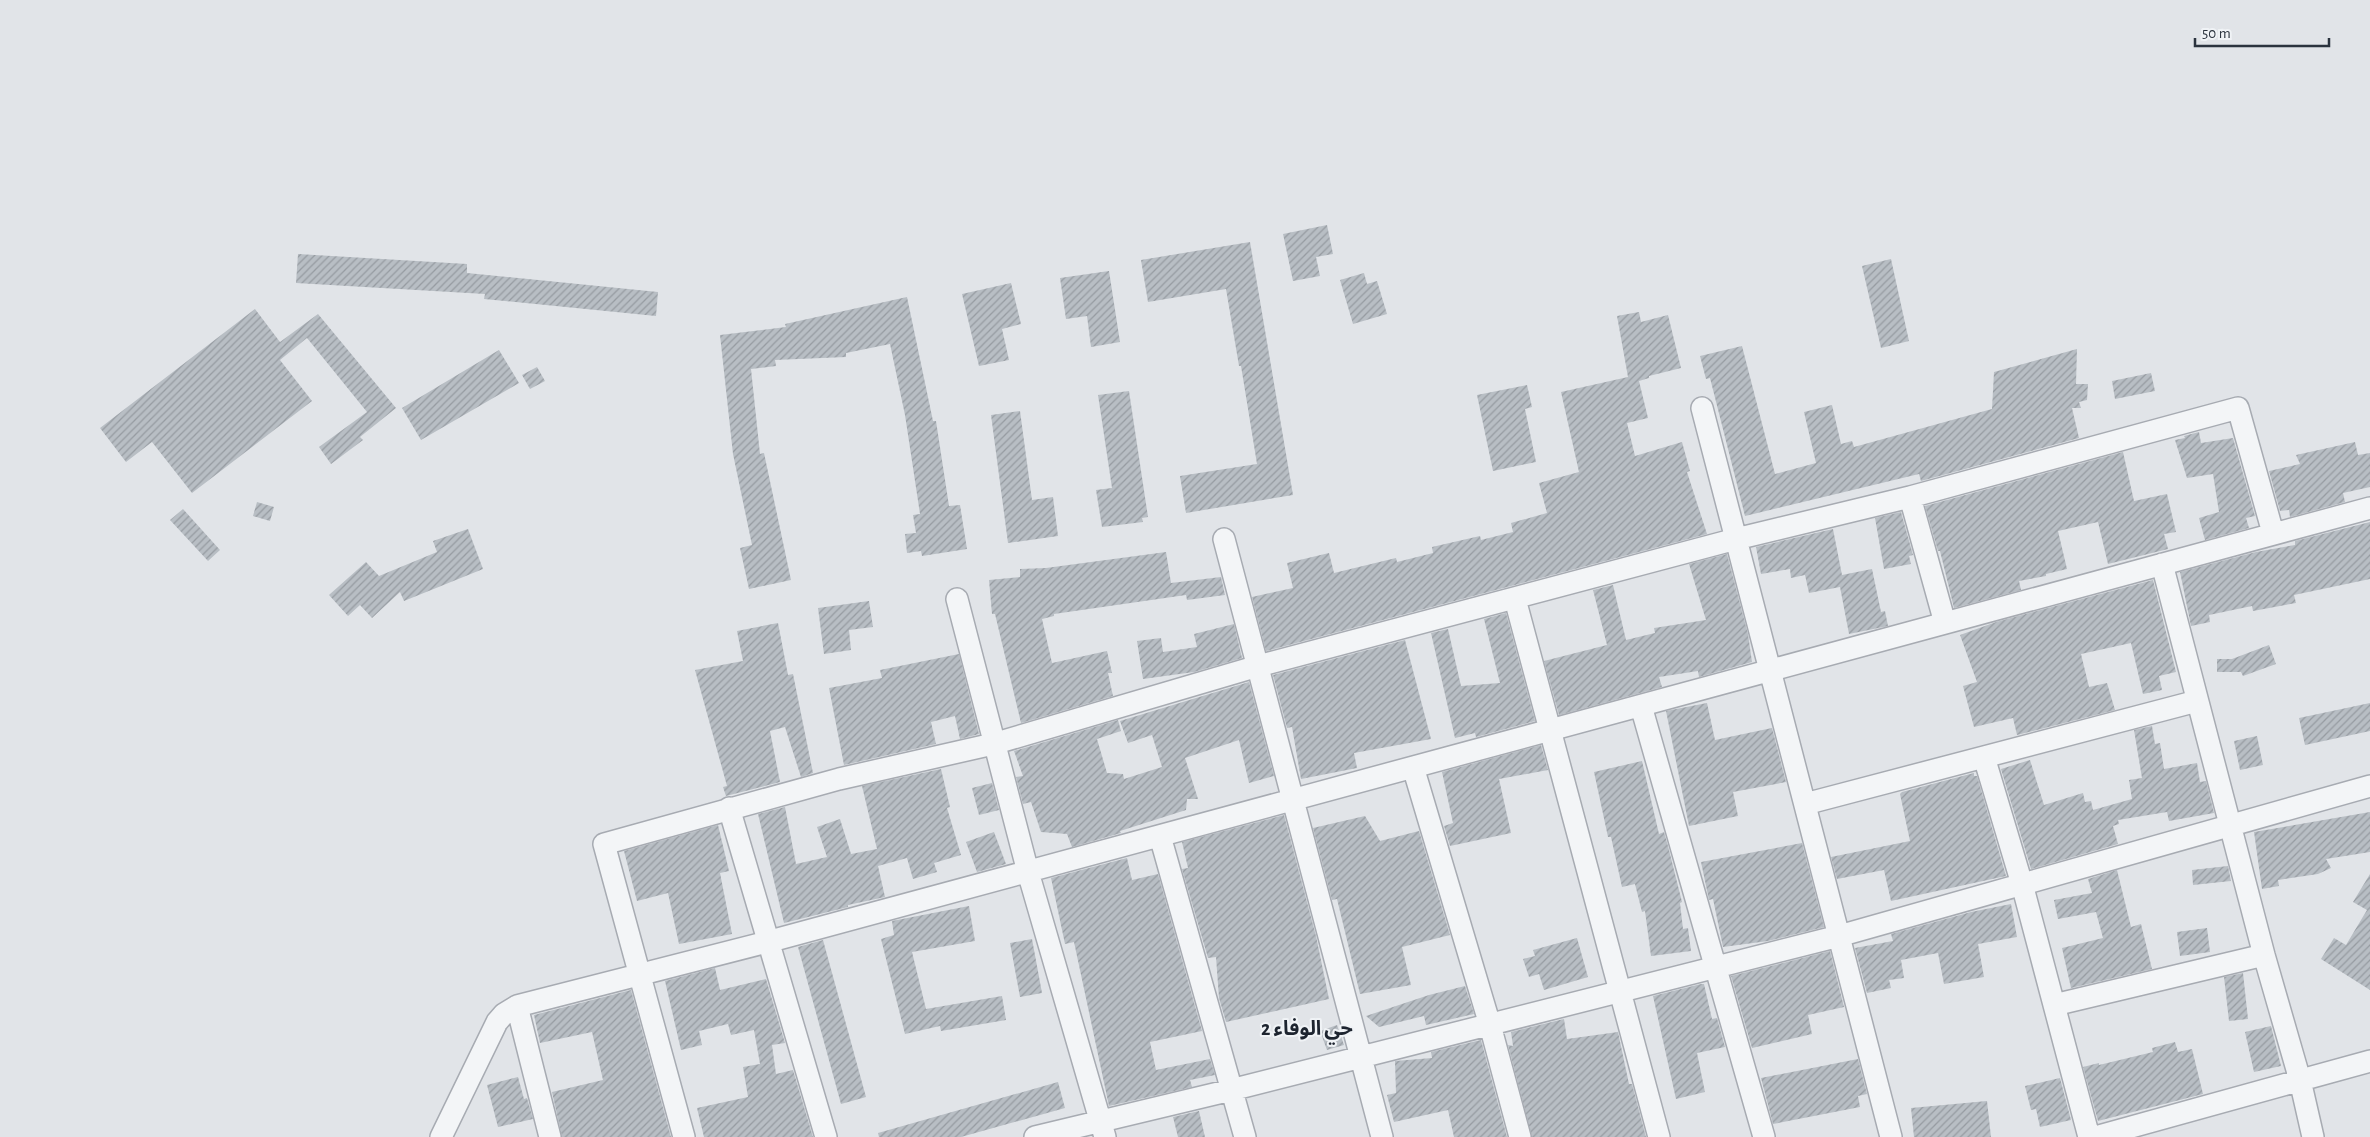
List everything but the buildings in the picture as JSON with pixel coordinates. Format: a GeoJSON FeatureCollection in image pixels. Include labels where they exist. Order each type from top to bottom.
{"type":"FeatureCollection","features":[{"type":"Feature","properties":{"kind":"street"},"geometry":{"type":"LineString","coordinates":[[1702,408],[1891,1137]]}},
{"type":"Feature","properties":{"kind":"street"},"geometry":{"type":"LineString","coordinates":[[684,1137],[604,844],[839,779],[993,744],[1258,666],[1736,539],[1910,497],[2238,408],[2273,533]]}},
{"type":"Feature","properties":{"kind":"street"},"geometry":{"type":"LineString","coordinates":[[1910,497],[1944,623]]}},
{"type":"Feature","properties":{"kind":"street"},"geometry":{"type":"LineString","coordinates":[[441,1137],[498,1022],[504,1014],[517,1006],[640,973],[768,942],[2370,508]]}},
{"type":"Feature","properties":{"kind":"street"},"geometry":{"type":"LineString","coordinates":[[1224,539],[1382,1137]]}},
{"type":"Feature","properties":{"kind":"street"},"geometry":{"type":"LineString","coordinates":[[2162,564],[2264,955],[2300,1080],[2313,1137]]}},
{"type":"Feature","properties":{"kind":"street"},"geometry":{"type":"LineString","coordinates":[[957,599],[993,744],[1028,872],[1104,1129]]}},
{"type":"Feature","properties":{"kind":"street"},"geometry":{"type":"LineString","coordinates":[[1516,599],[1659,1137]]}},
{"type":"Feature","properties":{"kind":"street"},"geometry":{"type":"LineString","coordinates":[[1805,804],[2197,701]]}},
{"type":"Feature","properties":{"kind":"street"},"geometry":{"type":"LineString","coordinates":[[1641,706],[1764,1137]]}},
{"type":"Feature","properties":{"kind":"street"},"geometry":{"type":"LineString","coordinates":[[1984,757],[2022,884],[2089,1137]]}},
{"type":"Feature","properties":{"kind":"street"},"geometry":{"type":"LineString","coordinates":[[1413,767],[1490,1025],[1520,1137]]}},
{"type":"Feature","properties":{"kind":"street"},"geometry":{"type":"LineString","coordinates":[[1035,1137],[1104,1129],[1231,1090],[1839,936],[2370,786]]}},
{"type":"Feature","properties":{"kind":"street"},"geometry":{"type":"LineString","coordinates":[[730,808],[826,1137]]}},
{"type":"Feature","properties":{"kind":"street"},"geometry":{"type":"LineString","coordinates":[[1160,836],[1245,1137]]}},
{"type":"Feature","properties":{"kind":"street"},"geometry":{"type":"LineString","coordinates":[[2054,1005],[2264,955]]}},
{"type":"Feature","properties":{"kind":"street"},"geometry":{"type":"LineString","coordinates":[[517,1006],[549,1137]]}},
{"type":"Feature","properties":{"kind":"street"},"geometry":{"type":"LineString","coordinates":[[2095,1137],[2370,1061]]}},
{"type":"Feature","properties":{"kind":"district","name":"حي الوفاء 2"},"geometry":{"type":"Point","coordinates":[1307,1029]}}]}
